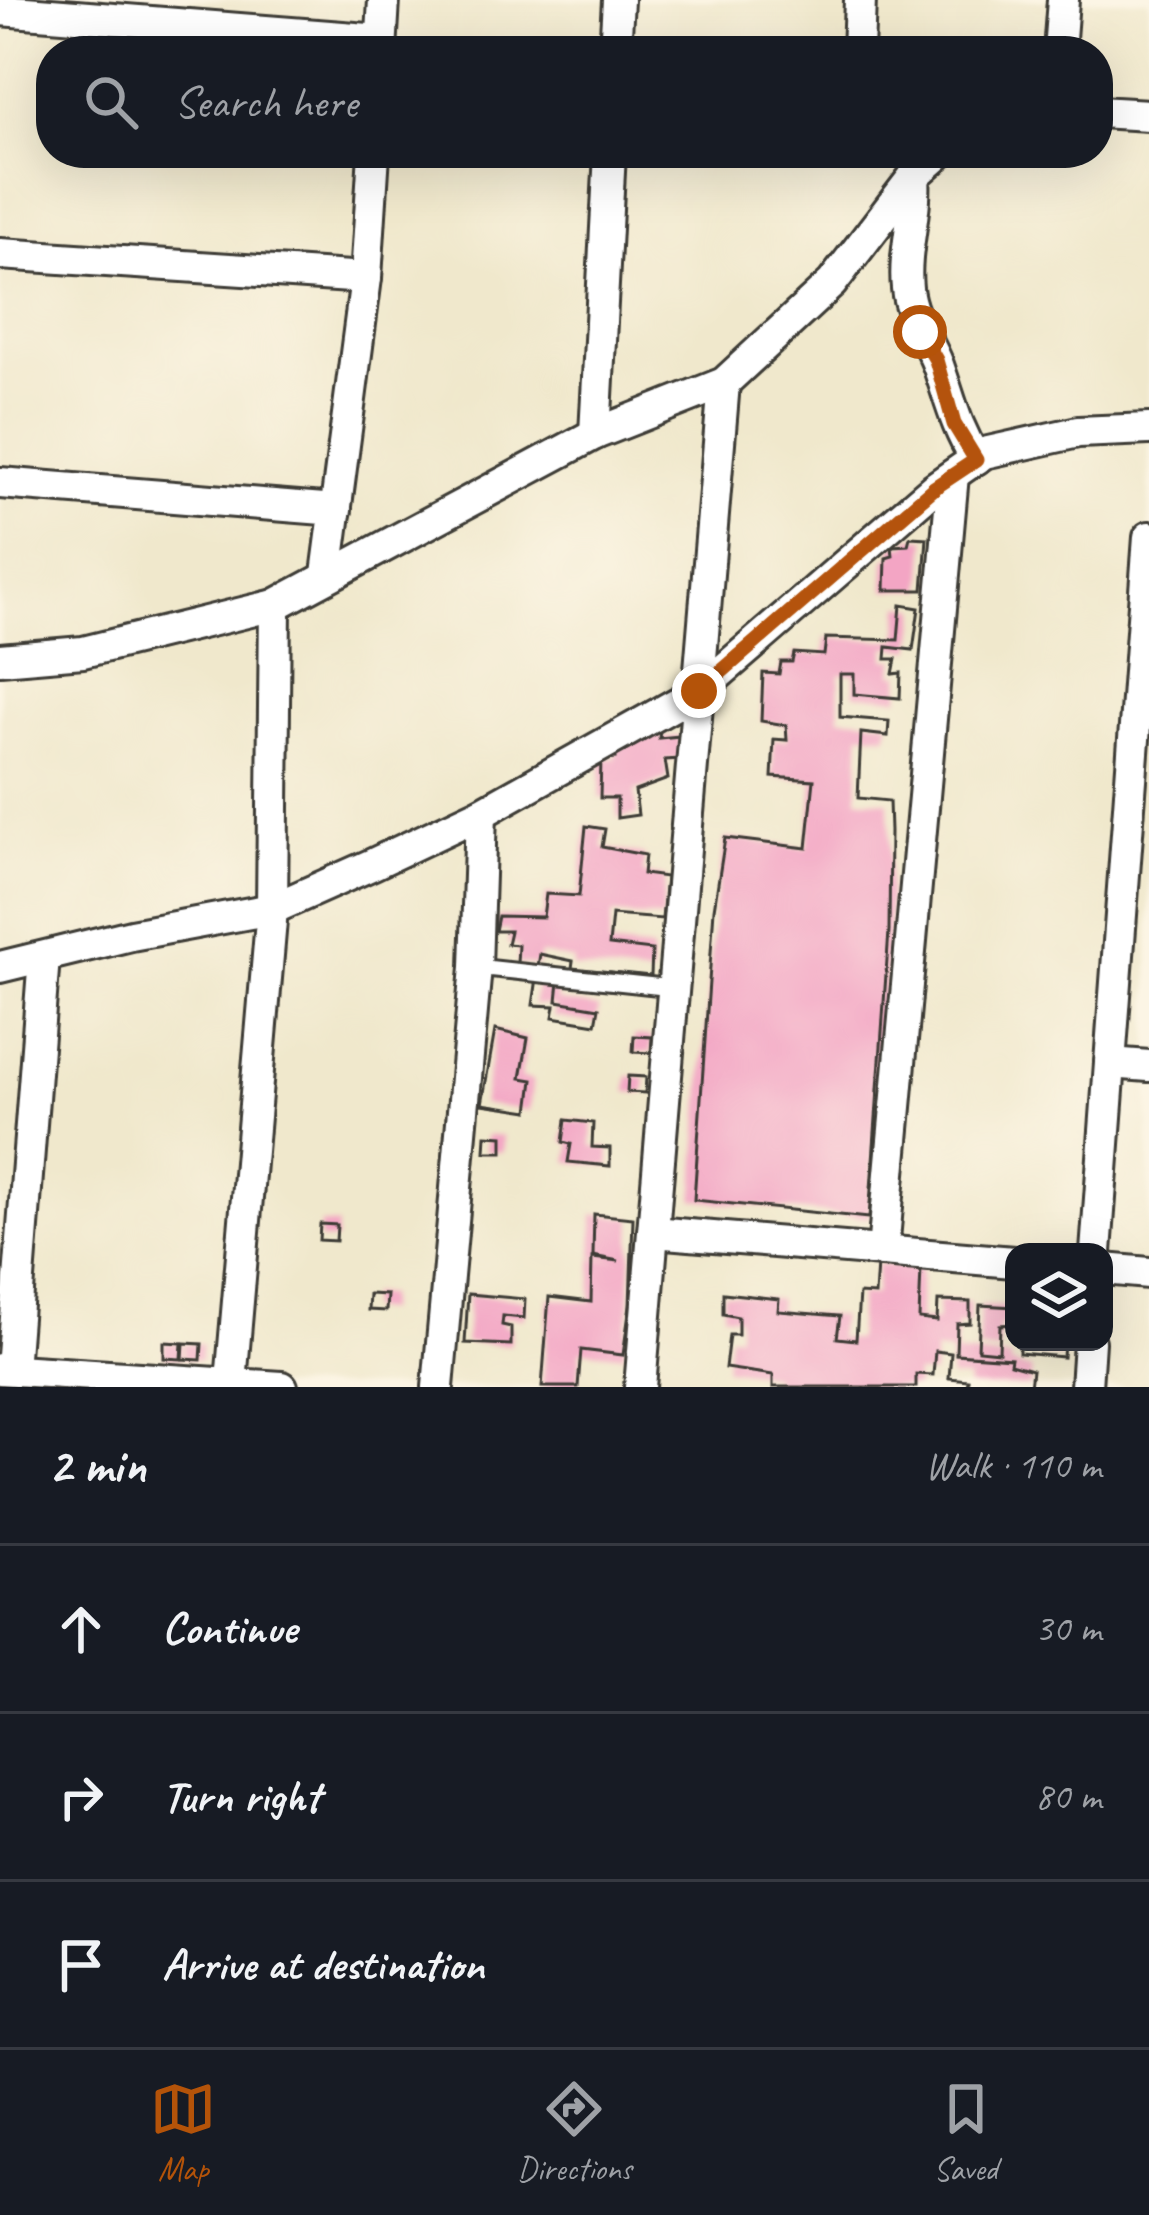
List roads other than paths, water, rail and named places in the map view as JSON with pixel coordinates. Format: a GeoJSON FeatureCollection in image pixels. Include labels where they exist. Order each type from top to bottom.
{"type":"FeatureCollection","features":[{"type":"Feature","properties":{"kind":"street"},"geometry":{"type":"LineString","coordinates":[[382,36],[384,0]]}},
{"type":"Feature","properties":{"kind":"street"},"geometry":{"type":"LineString","coordinates":[[617,36],[618,0]]}},
{"type":"Feature","properties":{"kind":"street"},"geometry":{"type":"LineString","coordinates":[[859,36],[860,0]]}},
{"type":"Feature","properties":{"kind":"street"},"geometry":{"type":"LineString","coordinates":[[1060,36],[1063,0]]}},
{"type":"Feature","properties":{"kind":"street"},"geometry":{"type":"LineString","coordinates":[[0,10],[283,36]]}},
{"type":"Feature","properties":{"kind":"street"},"geometry":{"type":"LineString","coordinates":[[1113,113],[1149,116]]}},
{"type":"Feature","properties":{"kind":"street"},"geometry":{"type":"LineString","coordinates":[[327,574],[366,278],[373,168]]}},
{"type":"Feature","properties":{"kind":"street"},"geometry":{"type":"LineString","coordinates":[[595,434],[609,168]]}},
{"type":"Feature","properties":{"kind":"street"},"geometry":{"type":"LineString","coordinates":[[0,659],[83,652],[275,605],[595,434],[724,383],[832,283],[923,168]]}},
{"type":"Feature","properties":{"kind":"street"},"geometry":{"type":"LineString","coordinates":[[884,1252],[965,467],[936,360],[911,311],[906,284],[916,204],[914,176]]}},
{"type":"Feature","properties":{"kind":"street"},"geometry":{"type":"LineString","coordinates":[[0,254],[366,278]]}},
{"type":"Feature","properties":{"kind":"street"},"geometry":{"type":"LineString","coordinates":[[640,1387],[724,383]]}},
{"type":"Feature","properties":{"kind":"street"},"geometry":{"type":"LineString","coordinates":[[0,967],[131,935],[272,909],[482,813],[699,691],[984,453],[1078,432],[1149,430]]}},
{"type":"Feature","properties":{"kind":"street"},"geometry":{"type":"LineString","coordinates":[[0,483],[336,510]]}},
{"type":"Feature","properties":{"kind":"street"},"geometry":{"type":"LineString","coordinates":[[1097,1243],[1110,1063],[1137,864],[1149,537]]}},
{"type":"Feature","properties":{"kind":"street"},"geometry":{"type":"LineString","coordinates":[[231,1382],[272,909],[275,605]]}},
{"type":"Feature","properties":{"kind":"street"},"geometry":{"type":"LineString","coordinates":[[438,1387],[476,967],[482,813]]}},
{"type":"Feature","properties":{"kind":"street"},"geometry":{"type":"LineString","coordinates":[[44,957],[6,1369],[282,1387]]}},
{"type":"Feature","properties":{"kind":"street"},"geometry":{"type":"LineString","coordinates":[[1110,1063],[1149,1066]]}},
{"type":"Feature","properties":{"kind":"street"},"geometry":{"type":"LineString","coordinates":[[653,1232],[1005,1261]]}},
{"type":"Feature","properties":{"kind":"street"},"geometry":{"type":"LineString","coordinates":[[1113,1270],[1149,1273]]}},
{"type":"Feature","properties":{"kind":"street"},"geometry":{"type":"LineString","coordinates":[[1085,1387],[1088,1351]]}},
{"type":"Feature","properties":{"kind":"lane"},"geometry":{"type":"LineString","coordinates":[[476,967],[673,988]]}}]}
